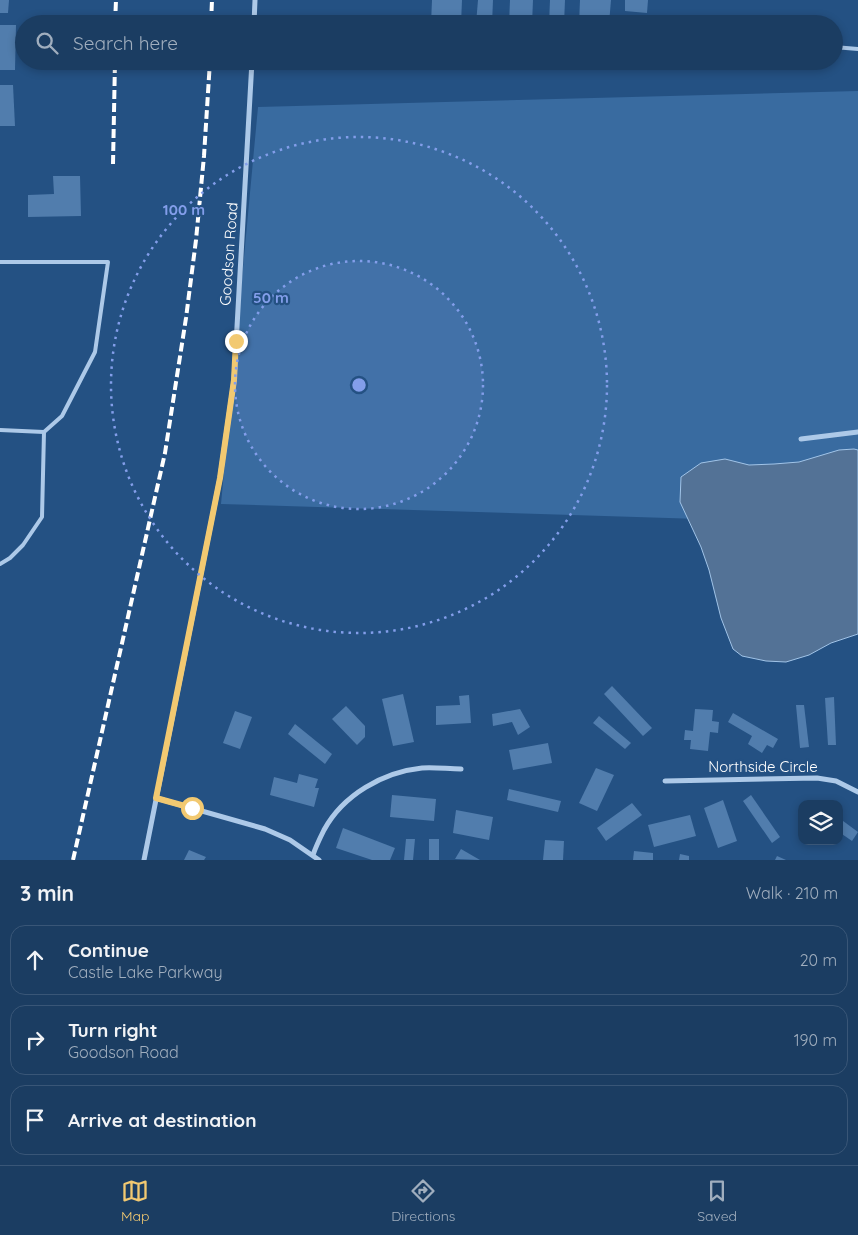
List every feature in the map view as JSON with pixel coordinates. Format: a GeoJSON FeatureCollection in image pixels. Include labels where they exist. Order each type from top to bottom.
{"type":"FeatureCollection","features":[{"type":"Feature","properties":{"kind":"street"},"geometry":{"type":"LineString","coordinates":[[254,0],[254,15]]}},
{"type":"Feature","properties":{"kind":"street","name":"Goodson Road"},"geometry":{"type":"LineString","coordinates":[[144,860],[220,478],[234,380],[251,70]]}},
{"type":"Feature","properties":{"kind":"street"},"geometry":{"type":"LineString","coordinates":[[801,439],[858,432]]}},
{"type":"Feature","properties":{"kind":"street"},"geometry":{"type":"LineString","coordinates":[[313,854],[325,829],[338,811],[357,793],[377,780],[423,768],[461,769]]}},
{"type":"Feature","properties":{"kind":"street","name":"Northside Circle"},"geometry":{"type":"LineString","coordinates":[[665,781],[816,778],[836,781],[858,792]]}},
{"type":"Feature","properties":{"kind":"street"},"geometry":{"type":"LineString","coordinates":[[156,798],[265,829],[290,840],[313,854],[319,860]]}},
{"type":"Feature","properties":{"kind":"lane"},"geometry":{"type":"LineString","coordinates":[[843,47],[858,49]]}},
{"type":"Feature","properties":{"kind":"lane"},"geometry":{"type":"LineString","coordinates":[[0,262],[108,262],[95,352],[62,416],[44,432],[0,430]]}},
{"type":"Feature","properties":{"kind":"lane"},"geometry":{"type":"LineString","coordinates":[[0,564],[24,546],[42,517],[44,432]]}},
{"type":"Feature","properties":{"kind":"shaded area"},"geometry":{"type":"Polygon","coordinates":[[[858,91],[858,524],[221,504],[258,107],[858,91]]]}},
{"type":"Feature","properties":{"kind":"shaded area"},"geometry":{"type":"Polygon","coordinates":[[[839,450],[858,450],[858,634],[831,643],[809,655],[786,662],[766,661],[742,656],[733,649],[721,618],[701,547],[680,502],[681,477],[701,463],[725,459],[749,465],[774,464],[799,462],[839,450]]]}},
{"type":"Feature","properties":{"kind":"building"},"geometry":{"type":"Polygon","coordinates":[[[0,0],[9,0],[8,13],[0,13],[0,0]]]}},
{"type":"Feature","properties":{"kind":"building"},"geometry":{"type":"Polygon","coordinates":[[[432,0],[462,0],[461,15],[431,15],[432,0]]]}},
{"type":"Feature","properties":{"kind":"building"},"geometry":{"type":"Polygon","coordinates":[[[478,0],[493,0],[492,15],[477,15],[478,0]]]}},
{"type":"Feature","properties":{"kind":"building"},"geometry":{"type":"Polygon","coordinates":[[[510,0],[533,0],[532,15],[509,15],[510,0]]]}},
{"type":"Feature","properties":{"kind":"building"},"geometry":{"type":"Polygon","coordinates":[[[550,0],[565,0],[564,15],[549,15],[550,0]]]}},
{"type":"Feature","properties":{"kind":"building"},"geometry":{"type":"Polygon","coordinates":[[[580,0],[611,0],[610,15],[579,15],[580,0]]]}},
{"type":"Feature","properties":{"kind":"building"},"geometry":{"type":"Polygon","coordinates":[[[625,0],[648,0],[647,13],[625,11],[625,0]]]}},
{"type":"Feature","properties":{"kind":"building"},"geometry":{"type":"Polygon","coordinates":[[[0,25],[15,25],[15,70],[0,70],[0,25]]]}},
{"type":"Feature","properties":{"kind":"building"},"geometry":{"type":"Polygon","coordinates":[[[0,85],[13,85],[15,126],[0,126],[0,85]]]}},
{"type":"Feature","properties":{"kind":"building"},"geometry":{"type":"Polygon","coordinates":[[[53,176],[80,176],[81,216],[28,217],[28,195],[54,194],[53,176]]]}},
{"type":"Feature","properties":{"kind":"building"},"geometry":{"type":"Polygon","coordinates":[[[612,686],[652,728],[643,736],[604,694],[612,686]]]}},
{"type":"Feature","properties":{"kind":"building"},"geometry":{"type":"Polygon","coordinates":[[[403,694],[414,742],[393,746],[382,699],[403,694]]]}},
{"type":"Feature","properties":{"kind":"building"},"geometry":{"type":"Polygon","coordinates":[[[469,695],[471,723],[436,725],[436,706],[460,705],[459,696],[469,695]]]}},
{"type":"Feature","properties":{"kind":"building"},"geometry":{"type":"Polygon","coordinates":[[[834,697],[836,745],[828,745],[825,698],[834,697]]]}},
{"type":"Feature","properties":{"kind":"building"},"geometry":{"type":"Polygon","coordinates":[[[796,705],[804,705],[809,747],[800,748],[796,705]]]}},
{"type":"Feature","properties":{"kind":"building"},"geometry":{"type":"Polygon","coordinates":[[[346,706],[365,726],[365,737],[357,745],[332,719],[346,706]]]}},
{"type":"Feature","properties":{"kind":"building"},"geometry":{"type":"Polygon","coordinates":[[[520,709],[530,727],[518,735],[512,722],[493,726],[492,714],[520,709]]]}},
{"type":"Feature","properties":{"kind":"building"},"geometry":{"type":"Polygon","coordinates":[[[695,709],[713,710],[712,721],[719,722],[718,733],[710,732],[708,751],[690,749],[691,740],[684,740],[685,730],[693,731],[695,709]]]}},
{"type":"Feature","properties":{"kind":"building"},"geometry":{"type":"Polygon","coordinates":[[[235,711],[252,717],[240,749],[223,743],[235,711]]]}},
{"type":"Feature","properties":{"kind":"building"},"geometry":{"type":"Polygon","coordinates":[[[733,713],[778,739],[773,748],[767,745],[762,753],[748,744],[752,736],[728,722],[733,713]]]}},
{"type":"Feature","properties":{"kind":"building"},"geometry":{"type":"Polygon","coordinates":[[[599,716],[631,743],[625,749],[593,723],[599,716]]]}},
{"type":"Feature","properties":{"kind":"building"},"geometry":{"type":"Polygon","coordinates":[[[295,724],[332,754],[325,764],[288,734],[295,724]]]}},
{"type":"Feature","properties":{"kind":"building"},"geometry":{"type":"Polygon","coordinates":[[[548,743],[552,763],[513,770],[509,750],[548,743]]]}},
{"type":"Feature","properties":{"kind":"building"},"geometry":{"type":"Polygon","coordinates":[[[596,768],[614,775],[597,811],[579,803],[596,768]]]}},
{"type":"Feature","properties":{"kind":"building"},"geometry":{"type":"Polygon","coordinates":[[[299,774],[318,779],[315,788],[319,788],[314,807],[270,795],[274,777],[297,783],[299,774]]]}},
{"type":"Feature","properties":{"kind":"building"},"geometry":{"type":"Polygon","coordinates":[[[509,789],[561,801],[558,812],[507,800],[509,789]]]}},
{"type":"Feature","properties":{"kind":"building"},"geometry":{"type":"Polygon","coordinates":[[[392,795],[436,799],[434,821],[390,817],[392,795]]]}},
{"type":"Feature","properties":{"kind":"building"},"geometry":{"type":"Polygon","coordinates":[[[751,795],[780,837],[772,843],[743,801],[751,795]]]}},
{"type":"Feature","properties":{"kind":"building"},"geometry":{"type":"Polygon","coordinates":[[[723,800],[737,841],[718,848],[704,808],[723,800]]]}},
{"type":"Feature","properties":{"kind":"building"},"geometry":{"type":"Polygon","coordinates":[[[632,803],[642,815],[606,841],[597,828],[632,803]]]}},
{"type":"Feature","properties":{"kind":"building"},"geometry":{"type":"Polygon","coordinates":[[[456,810],[493,817],[489,840],[453,833],[456,810]]]}},
{"type":"Feature","properties":{"kind":"building"},"geometry":{"type":"Polygon","coordinates":[[[690,815],[696,836],[654,847],[648,825],[690,815]]]}},
{"type":"Feature","properties":{"kind":"building"},"geometry":{"type":"Polygon","coordinates":[[[843,821],[858,832],[852,841],[843,835],[843,821]]]}},
{"type":"Feature","properties":{"kind":"building"},"geometry":{"type":"Polygon","coordinates":[[[343,828],[395,848],[390,860],[372,860],[336,848],[343,828]]]}},
{"type":"Feature","properties":{"kind":"building"},"geometry":{"type":"Polygon","coordinates":[[[406,839],[415,839],[413,860],[404,860],[406,839]]]}},
{"type":"Feature","properties":{"kind":"building"},"geometry":{"type":"Polygon","coordinates":[[[429,839],[439,839],[439,860],[429,860],[429,839]]]}},
{"type":"Feature","properties":{"kind":"building"},"geometry":{"type":"Polygon","coordinates":[[[545,840],[564,841],[563,860],[543,860],[545,840]]]}},
{"type":"Feature","properties":{"kind":"building"},"geometry":{"type":"Polygon","coordinates":[[[461,849],[480,860],[455,859],[461,849]]]}},
{"type":"Feature","properties":{"kind":"building"},"geometry":{"type":"Polygon","coordinates":[[[189,850],[206,857],[204,860],[184,860],[189,850]]]}},
{"type":"Feature","properties":{"kind":"building"},"geometry":{"type":"Polygon","coordinates":[[[634,851],[653,853],[653,860],[633,860],[634,851]]]}},
{"type":"Feature","properties":{"kind":"building"},"geometry":{"type":"Polygon","coordinates":[[[680,854],[689,856],[689,860],[679,860],[680,854]]]}},
{"type":"Feature","properties":{"kind":"building"},"geometry":{"type":"Polygon","coordinates":[[[777,856],[786,860],[775,860],[777,856]]]}},
{"type":"Feature","properties":{"kind":"railway"},"geometry":{"type":"LineString","coordinates":[[115,15],[116,0]]}},
{"type":"Feature","properties":{"kind":"railway"},"geometry":{"type":"LineString","coordinates":[[211,15],[212,0]]}},
{"type":"Feature","properties":{"kind":"railway"},"geometry":{"type":"LineString","coordinates":[[113,164],[115,70]]}},
{"type":"Feature","properties":{"kind":"railway"},"geometry":{"type":"LineString","coordinates":[[73,860],[165,453],[196,240],[209,70]]}},
{"type":"Feature","properties":{"kind":"route"},"geometry":{"type":"LineString","coordinates":[[192,808],[156,798],[220,478],[234,380],[236,341]]}}]}
